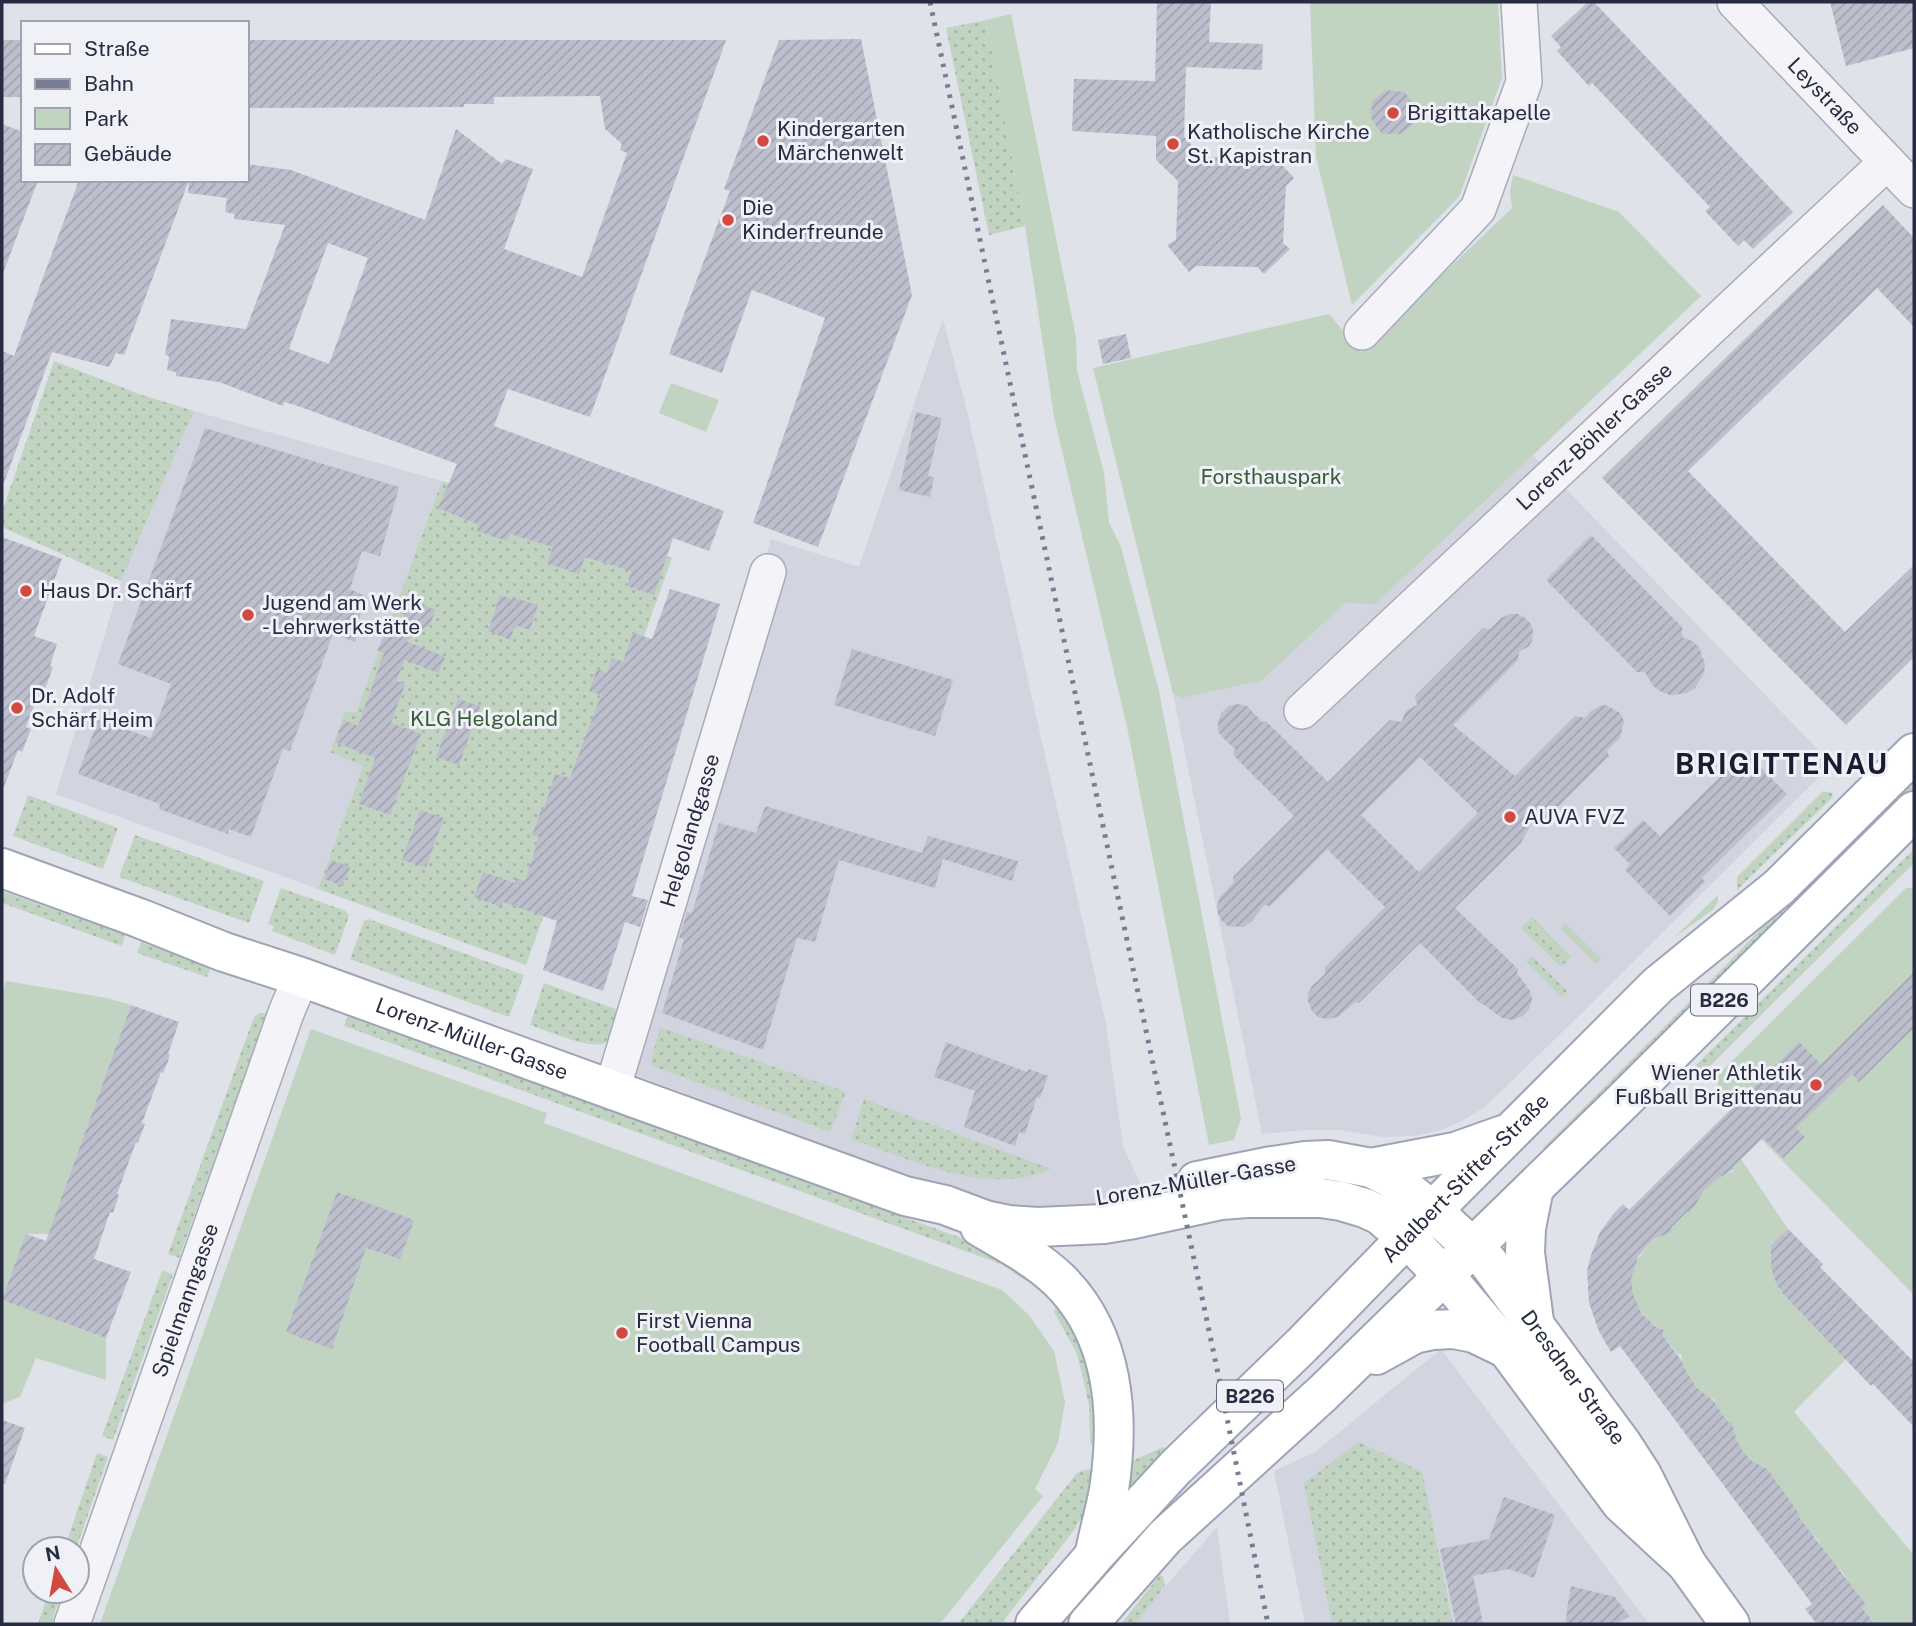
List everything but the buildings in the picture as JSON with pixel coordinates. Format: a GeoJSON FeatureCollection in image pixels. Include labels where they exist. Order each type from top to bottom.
{"type":"FeatureCollection","features":[{"type":"Feature","properties":{"kind":"main road","name":"Adalbert-Stifter-Straße"},"geometry":{"type":"LineString","coordinates":[[1035,1624],[1175,1468],[1303,1345],[1433,1210],[1658,985],[1779,887],[1914,753]]}},
{"type":"Feature","properties":{"kind":"main road","name":"B226"},"geometry":{"type":"LineString","coordinates":[[1088,1624],[1165,1537],[1301,1413],[1534,1188],[1914,811]]}},
{"type":"Feature","properties":{"kind":"main road","name":"Lorenz-Müller-Gasse"},"geometry":{"type":"LineString","coordinates":[[2,868],[224,952],[301,977],[905,1196],[945,1205],[985,1220],[1038,1227],[1114,1222],[1235,1199],[1321,1198],[1365,1208],[1380,1215],[1407,1238]]}},
{"type":"Feature","properties":{"kind":"main road"},"geometry":{"type":"LineString","coordinates":[[1371,1168],[1455,1152],[1511,1132]]}},
{"type":"Feature","properties":{"kind":"main road","name":"Lorenz-Müller-Gasse"},"geometry":{"type":"LineString","coordinates":[[945,1205],[1005,1207],[1070,1204],[1266,1167],[1328,1160],[1371,1168],[1391,1178],[1433,1210]]}},
{"type":"Feature","properties":{"kind":"main road"},"geometry":{"type":"LineString","coordinates":[[1342,1374],[1414,1334],[1433,1330],[1454,1329],[1521,1337],[1526,1228],[1534,1188]]}},
{"type":"Feature","properties":{"kind":"main road"},"geometry":{"type":"LineString","coordinates":[[945,1205],[1037,1261],[1060,1281],[1080,1305],[1096,1333],[1106,1361],[1114,1422],[1108,1491],[1094,1556]]}},
{"type":"Feature","properties":{"kind":"main road","name":"Dresdner Straße"},"geometry":{"type":"LineString","coordinates":[[1433,1210],[1488,1262],[1521,1337],[1621,1503],[1686,1563],[1730,1624]]}},
{"type":"Feature","properties":{"kind":"main road","name":"Dresdner Straße"},"geometry":{"type":"LineString","coordinates":[[1407,1238],[1484,1320],[1521,1337]]}},
{"type":"Feature","properties":{"kind":"street"},"geometry":{"type":"LineString","coordinates":[[1362,332],[1478,209],[1524,82],[1519,2]]}},
{"type":"Feature","properties":{"kind":"street","name":"Leystraße"},"geometry":{"type":"LineString","coordinates":[[1735,2],[1914,190]]}},
{"type":"Feature","properties":{"kind":"street","name":"Lorenz-Böhler-Gasse"},"geometry":{"type":"LineString","coordinates":[[1302,711],[1887,162]]}},
{"type":"Feature","properties":{"kind":"street","name":"Helgolandgasse"},"geometry":{"type":"LineString","coordinates":[[612,1090],[768,572]]}},
{"type":"Feature","properties":{"kind":"street","name":"Spielmanngasse"},"geometry":{"type":"LineString","coordinates":[[72,1624],[286,1013],[301,977]]}},
{"type":"Feature","properties":{"kind":"shaded area"},"geometry":{"type":"Polygon","coordinates":[[[943,319],[967,411],[1106,1024],[1123,1146],[1147,1199],[1021,1217],[614,1067],[771,539],[859,567],[943,319]]]}},
{"type":"Feature","properties":{"kind":"shaded area"},"geometry":{"type":"Polygon","coordinates":[[[194,411],[442,481],[356,712],[345,712],[331,752],[363,766],[318,889],[56,794],[121,581],[194,411]]]}},
{"type":"Feature","properties":{"kind":"shaded area"},"geometry":{"type":"Polygon","coordinates":[[[1533,455],[1832,764],[1486,1106],[1441,1130],[1415,1136],[1382,1137],[1341,1130],[1262,1134],[1173,694],[1182,698],[1261,681],[1345,602],[1376,604],[1533,455]]]}},
{"type":"Feature","properties":{"kind":"shaded area"},"geometry":{"type":"Polygon","coordinates":[[[1441,1349],[1649,1624],[1305,1624],[1274,1471],[1315,1452],[1441,1349]]]}},
{"type":"Feature","properties":{"kind":"shaded area"},"geometry":{"type":"Polygon","coordinates":[[[1217,1527],[1230,1624],[1133,1624],[1217,1527]]]}},
{"type":"Feature","properties":{"kind":"green space"},"geometry":{"type":"Polygon","coordinates":[[[1310,2],[1498,2],[1502,78],[1459,197],[1352,305],[1316,157],[1310,2]]]}},
{"type":"Feature","properties":{"kind":"green space"},"geometry":{"type":"Polygon","coordinates":[[[1011,14],[1076,337],[1077,370],[1104,473],[1109,522],[1121,547],[1159,691],[1241,1118],[1234,1140],[1209,1145],[1127,727],[1054,417],[1025,226],[986,20],[1011,14]]]}},
{"type":"Feature","properties":{"kind":"green space"},"geometry":{"type":"Polygon","coordinates":[[[986,20],[1025,226],[989,235],[946,28],[986,20]]]}},
{"type":"Feature","properties":{"kind":"green space","name":"Forsthauspark"},"geometry":{"type":"Polygon","coordinates":[[[1513,175],[1619,212],[1701,296],[1376,604],[1345,603],[1261,681],[1182,698],[1173,694],[1093,368],[1329,314],[1361,352],[1512,208],[1510,191],[1513,175]]]}},
{"type":"Feature","properties":{"kind":"green space"},"geometry":{"type":"Polygon","coordinates":[[[54,361],[142,395],[194,411],[121,581],[2,527],[2,512],[54,361]]]}},
{"type":"Feature","properties":{"kind":"green space"},"geometry":{"type":"Polygon","coordinates":[[[671,383],[719,400],[706,432],[659,413],[671,383]]]}},
{"type":"Feature","properties":{"kind":"green space","name":"KLG Helgoland"},"geometry":{"type":"Polygon","coordinates":[[[442,481],[672,558],[526,965],[318,889],[363,766],[330,752],[345,712],[356,712],[442,481]]]}},
{"type":"Feature","properties":{"kind":"green space"},"geometry":{"type":"Polygon","coordinates":[[[1914,772],[1914,792],[1549,1154],[1543,1148],[1914,772]]]}},
{"type":"Feature","properties":{"kind":"green space"},"geometry":{"type":"Polygon","coordinates":[[[1823,791],[1832,793],[1833,797],[1737,890],[1737,877],[1823,791]]]}},
{"type":"Feature","properties":{"kind":"green space"},"geometry":{"type":"Polygon","coordinates":[[[28,795],[118,828],[103,869],[13,836],[28,795]]]}},
{"type":"Feature","properties":{"kind":"green space"},"geometry":{"type":"Polygon","coordinates":[[[135,835],[264,881],[249,923],[119,877],[135,835]]]}},
{"type":"Feature","properties":{"kind":"green space"},"geometry":{"type":"Polygon","coordinates":[[[1914,849],[1914,863],[1702,1074],[1695,1066],[1914,849]]]}},
{"type":"Feature","properties":{"kind":"green space"},"geometry":{"type":"Polygon","coordinates":[[[281,888],[346,911],[349,916],[335,955],[272,931],[274,926],[268,924],[281,888]]]}},
{"type":"Feature","properties":{"kind":"green space","name":"Wiener Athletik Fußball Brigittenau"},"geometry":{"type":"Polygon","coordinates":[[[1906,888],[1914,888],[1914,1295],[1717,1094],[1718,1075],[1906,888]]]}},
{"type":"Feature","properties":{"kind":"green space"},"geometry":{"type":"Polygon","coordinates":[[[2,891],[125,935],[122,946],[2,903],[2,891]]]}},
{"type":"Feature","properties":{"kind":"green space"},"geometry":{"type":"Polygon","coordinates":[[[1718,895],[1714,909],[1675,937],[1718,895]]]}},
{"type":"Feature","properties":{"kind":"green space"},"geometry":{"type":"Polygon","coordinates":[[[1532,917],[1571,957],[1561,967],[1521,928],[1532,917]]]}},
{"type":"Feature","properties":{"kind":"green space"},"geometry":{"type":"Polygon","coordinates":[[[369,919],[524,975],[509,1017],[350,959],[364,921],[369,919]]]}},
{"type":"Feature","properties":{"kind":"green space"},"geometry":{"type":"Polygon","coordinates":[[[1565,923],[1601,959],[1596,964],[1560,928],[1565,923]]]}},
{"type":"Feature","properties":{"kind":"green space"},"geometry":{"type":"Polygon","coordinates":[[[141,942],[211,967],[207,977],[137,953],[141,942]]]}},
{"type":"Feature","properties":{"kind":"green space"},"geometry":{"type":"Polygon","coordinates":[[[1532,956],[1568,992],[1562,997],[1526,961],[1532,956]]]}},
{"type":"Feature","properties":{"kind":"green space"},"geometry":{"type":"Polygon","coordinates":[[[6,981],[107,998],[131,1005],[49,1234],[26,1234],[59,1321],[106,1338],[106,1380],[36,1358],[20,1397],[2,1404],[2,993],[6,981]]]}},
{"type":"Feature","properties":{"kind":"green space"},"geometry":{"type":"Polygon","coordinates":[[[544,983],[621,1011],[608,1041],[602,1044],[582,1043],[530,1025],[544,983]]]}},
{"type":"Feature","properties":{"kind":"green space"},"geometry":{"type":"Polygon","coordinates":[[[259,1013],[268,1013],[179,1258],[168,1254],[254,1017],[259,1013]]]}},
{"type":"Feature","properties":{"kind":"green space"},"geometry":{"type":"Polygon","coordinates":[[[348,1016],[978,1244],[1032,1279],[1026,1281],[1001,1264],[344,1026],[348,1016]]]}},
{"type":"Feature","properties":{"kind":"green space"},"geometry":{"type":"Polygon","coordinates":[[[660,1027],[846,1092],[830,1132],[650,1065],[660,1027]]]}},
{"type":"Feature","properties":{"kind":"green space","name":"First Vienna Football Campus"},"geometry":{"type":"Polygon","coordinates":[[[311,1029],[547,1113],[544,1123],[1002,1290],[1029,1315],[1054,1351],[1065,1402],[1058,1443],[1035,1489],[1043,1496],[940,1624],[100,1624],[311,1029]]]}},
{"type":"Feature","properties":{"kind":"green space"},"geometry":{"type":"Polygon","coordinates":[[[864,1099],[1051,1169],[1027,1177],[976,1178],[924,1165],[851,1139],[864,1099]]]}},
{"type":"Feature","properties":{"kind":"green space"},"geometry":{"type":"Polygon","coordinates":[[[1741,1159],[1788,1229],[1772,1242],[1771,1263],[1779,1264],[1776,1276],[1778,1286],[1846,1359],[1794,1412],[1914,1555],[1914,1624],[1875,1624],[1838,1583],[1846,1577],[1840,1569],[1836,1571],[1817,1546],[1820,1543],[1814,1535],[1807,1540],[1742,1460],[1732,1423],[1729,1423],[1715,1400],[1692,1382],[1681,1354],[1678,1354],[1663,1336],[1664,1330],[1648,1320],[1635,1298],[1626,1271],[1655,1239],[1672,1232],[1671,1228],[1687,1212],[1692,1212],[1699,1187],[1734,1171],[1733,1167],[1741,1159]]]}},
{"type":"Feature","properties":{"kind":"green space"},"geometry":{"type":"Polygon","coordinates":[[[162,1271],[173,1274],[113,1440],[102,1436],[162,1271]]]}},
{"type":"Feature","properties":{"kind":"green space"},"geometry":{"type":"Polygon","coordinates":[[[1059,1300],[1090,1359],[1100,1443],[1094,1447],[1090,1442],[1089,1406],[1076,1352],[1054,1312],[1059,1300]]]}},
{"type":"Feature","properties":{"kind":"green space"},"geometry":{"type":"Polygon","coordinates":[[[1359,1442],[1422,1472],[1453,1624],[1332,1624],[1304,1483],[1359,1442]]]}},
{"type":"Feature","properties":{"kind":"green space"},"geometry":{"type":"Polygon","coordinates":[[[1163,1447],[1170,1451],[1127,1494],[1125,1460],[1134,1460],[1163,1447]]]}},
{"type":"Feature","properties":{"kind":"green space"},"geometry":{"type":"Polygon","coordinates":[[[97,1453],[108,1457],[81,1535],[69,1535],[97,1453]]]}},
{"type":"Feature","properties":{"kind":"green space"},"geometry":{"type":"Polygon","coordinates":[[[1097,1468],[1087,1508],[1075,1529],[1001,1624],[958,1624],[1077,1473],[1097,1468]]]}},
{"type":"Feature","properties":{"kind":"green space"},"geometry":{"type":"Polygon","coordinates":[[[1160,1575],[1165,1586],[1135,1624],[1121,1624],[1160,1575]]]}},
{"type":"Feature","properties":{"kind":"green space"},"geometry":{"type":"Polygon","coordinates":[[[44,1605],[57,1605],[51,1624],[38,1624],[44,1605]]]}},
{"type":"Feature","properties":{"kind":"railway"},"geometry":{"type":"LineString","coordinates":[[930,2],[1220,1383],[1268,1624]]}},
{"type":"Feature","properties":{"kind":"place","name":"Brigittakapelle"},"geometry":{"type":"Point","coordinates":[1393,113]}},
{"type":"Feature","properties":{"kind":"place","name":"Kindergarten Märchenwelt"},"geometry":{"type":"Point","coordinates":[763,141]}},
{"type":"Feature","properties":{"kind":"place","name":"Katholische Kirche St. Kapistran"},"geometry":{"type":"Point","coordinates":[1173,144]}},
{"type":"Feature","properties":{"kind":"place","name":"Die Kinderfreunde"},"geometry":{"type":"Point","coordinates":[728,220]}},
{"type":"Feature","properties":{"kind":"place","name":"Haus Dr. Schärf"},"geometry":{"type":"Point","coordinates":[26,591]}},
{"type":"Feature","properties":{"kind":"place","name":"Jugend am Werk - Lehrwerkstätte"},"geometry":{"type":"Point","coordinates":[248,615]}},
{"type":"Feature","properties":{"kind":"place","name":"Dr. Adolf Schärf Heim"},"geometry":{"type":"Point","coordinates":[17,708]}},
{"type":"Feature","properties":{"kind":"place","name":"AUVA FVZ"},"geometry":{"type":"Point","coordinates":[1510,817]}},
{"type":"Feature","properties":{"kind":"place","name":"Wiener Athletik Fußball Brigittenau"},"geometry":{"type":"Point","coordinates":[1816,1085]}},
{"type":"Feature","properties":{"kind":"place","name":"First Vienna Football Campus"},"geometry":{"type":"Point","coordinates":[622,1333]}},
{"type":"Feature","properties":{"kind":"district","name":"BRIGITTENAU"},"geometry":{"type":"Point","coordinates":[1782,764]}}]}
